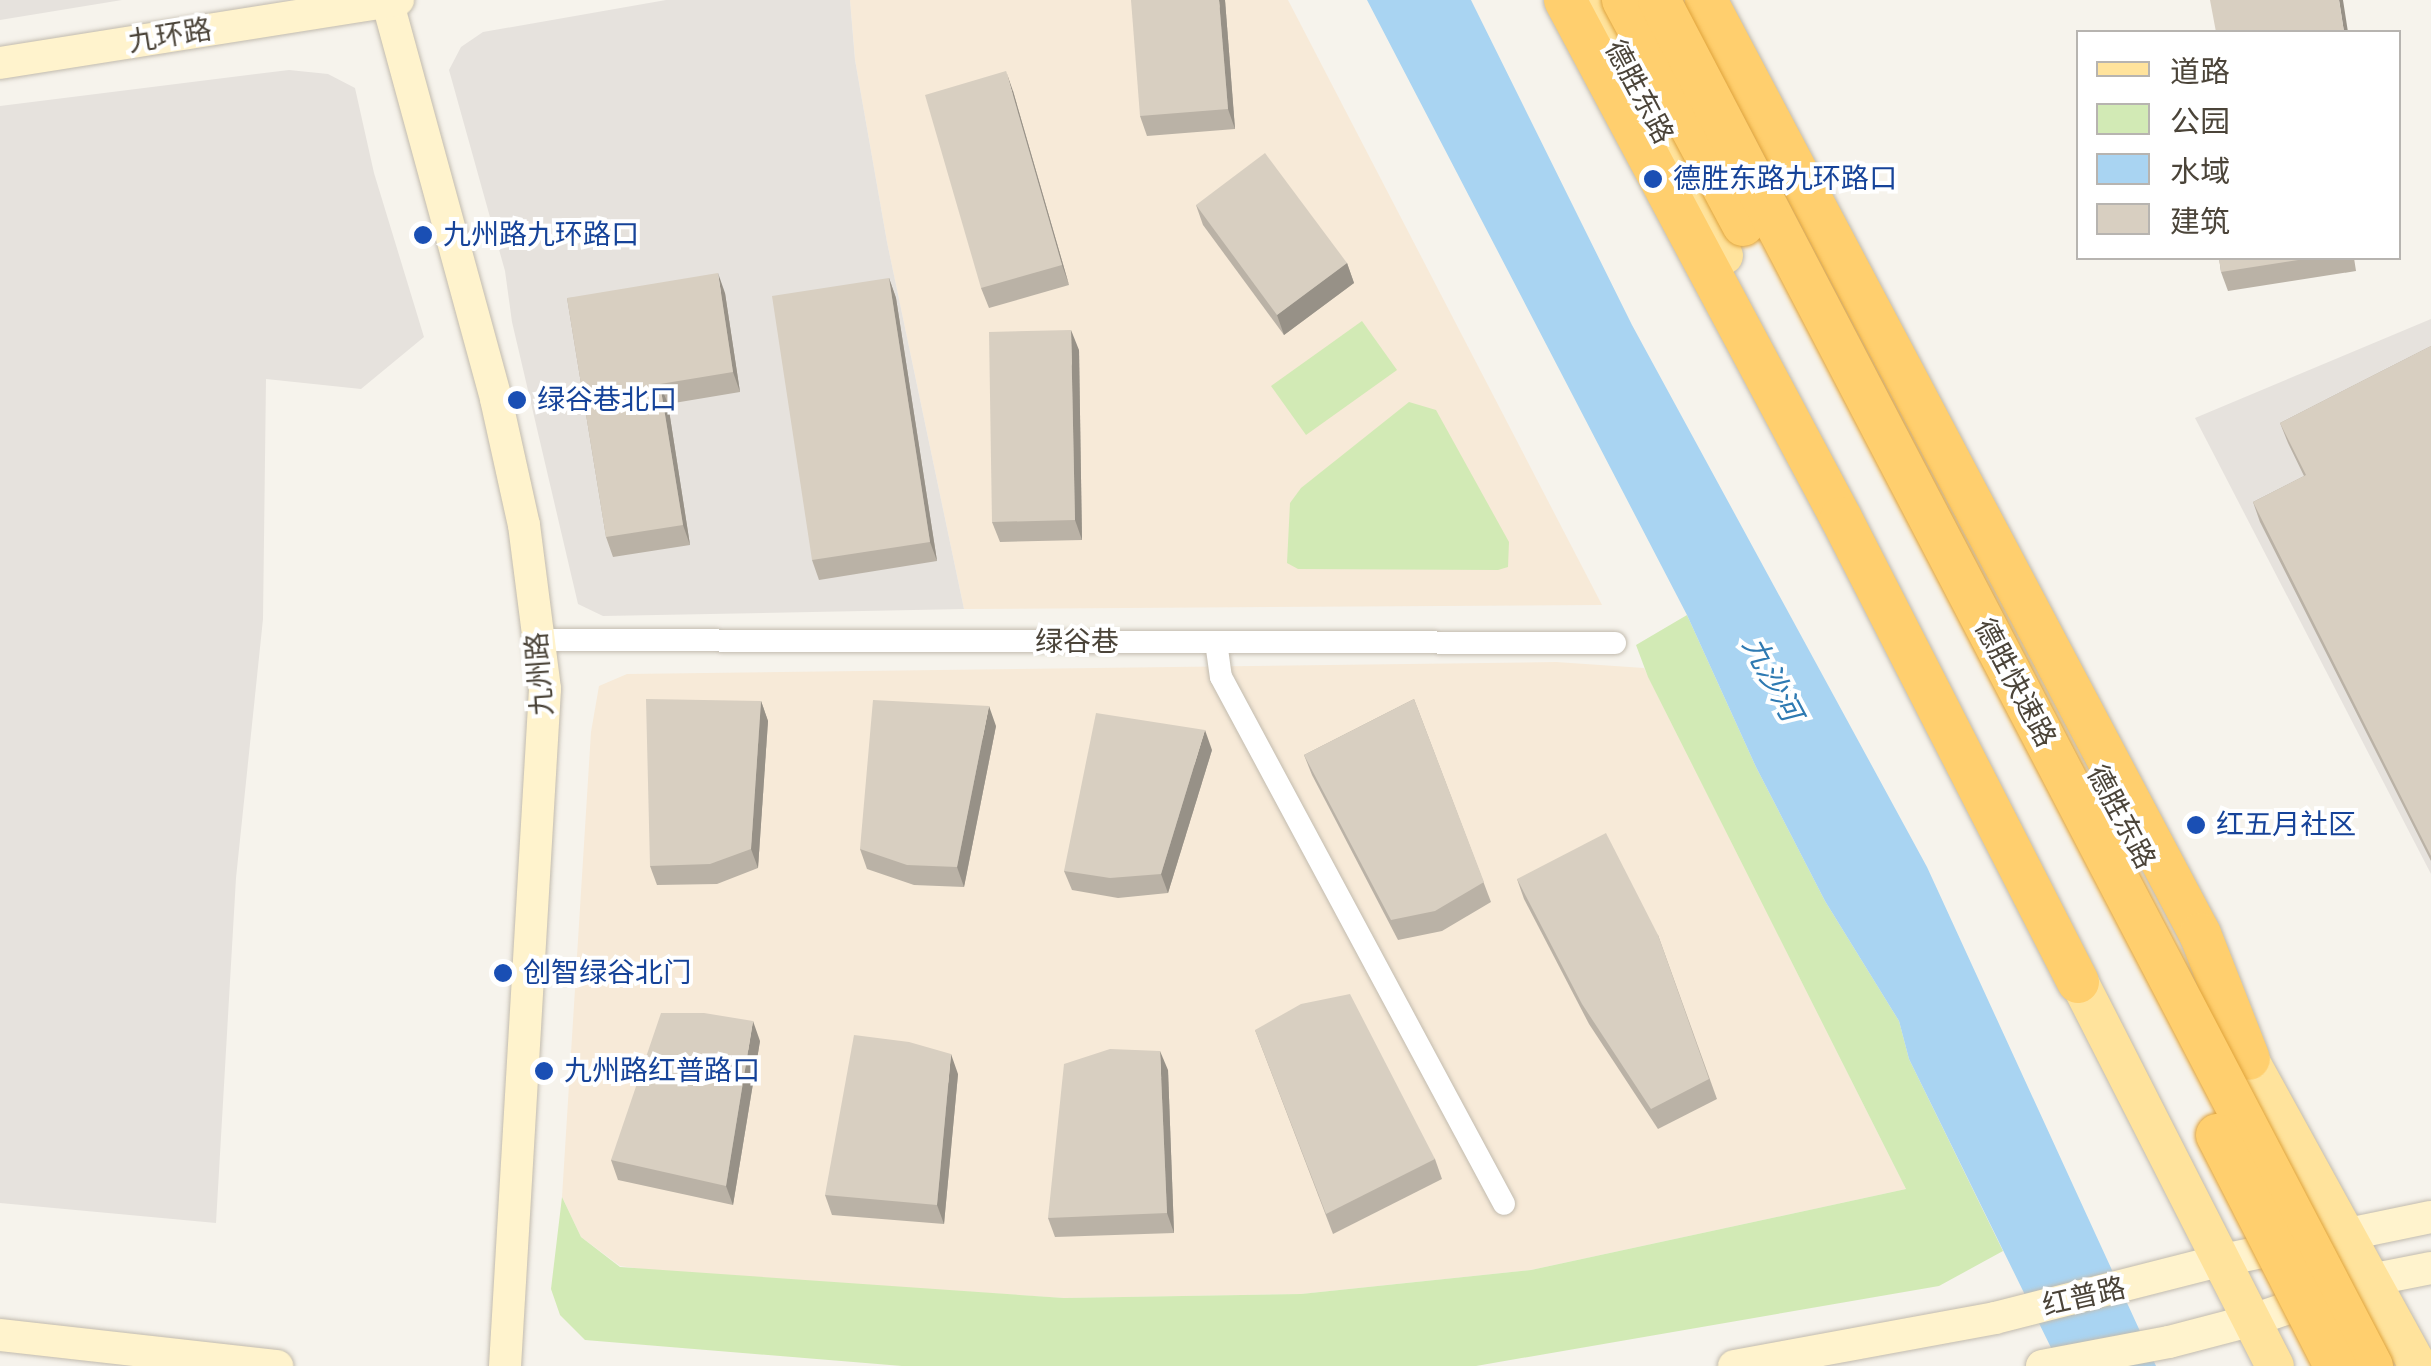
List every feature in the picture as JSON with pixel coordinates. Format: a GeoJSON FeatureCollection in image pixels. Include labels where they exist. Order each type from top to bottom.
{"type":"FeatureCollection","features":[{"type":"Feature","properties":{"kind":"highway"},"geometry":{"type":"LineString","coordinates":[[1565,0],[1966,760],[2078,982]]}},
{"type":"Feature","properties":{"kind":"highway","name":"德胜快速路"},"geometry":{"type":"LineString","coordinates":[[1623,0],[1950,613],[2335,1366]]}},
{"type":"Feature","properties":{"kind":"highway","name":"德胜快速路"},"geometry":{"type":"LineString","coordinates":[[1659,0],[2372,1366]]}},
{"type":"Feature","properties":{"kind":"highway"},"geometry":{"type":"LineString","coordinates":[[1706,0],[2200,934],[2249,1059]]}},
{"type":"Feature","properties":{"kind":"main road","name":"德胜东路"},"geometry":{"type":"LineString","coordinates":[[1591,0],[1851,497],[2078,982],[2275,1366]]}},
{"type":"Feature","properties":{"kind":"main road","name":"德胜东路"},"geometry":{"type":"LineString","coordinates":[[1690,0],[2249,1059],[2418,1366]]}},
{"type":"Feature","properties":{"kind":"street","name":"九环路"},"geometry":{"type":"LineString","coordinates":[[0,63],[391,0]]}},
{"type":"Feature","properties":{"kind":"street","name":"九州路"},"geometry":{"type":"LineString","coordinates":[[391,0],[496,399],[524,525],[545,689],[538,868],[505,1366]]}},
{"type":"Feature","properties":{"kind":"street","name":"绿谷巷"},"geometry":{"type":"LineString","coordinates":[[539,640],[1615,643]]}},
{"type":"Feature","properties":{"kind":"street"},"geometry":{"type":"LineString","coordinates":[[1216,642],[1221,677],[1504,1204]]}},
{"type":"Feature","properties":{"kind":"street","name":"红普路"},"geometry":{"type":"LineString","coordinates":[[1734,1366],[1995,1318],[2223,1260],[2431,1216]]}},
{"type":"Feature","properties":{"kind":"street"},"geometry":{"type":"LineString","coordinates":[[2042,1366],[2169,1342],[2253,1320],[2370,1280],[2431,1268]]}},
{"type":"Feature","properties":{"kind":"street"},"geometry":{"type":"LineString","coordinates":[[0,1334],[278,1366]]}},
{"type":"Feature","properties":{"kind":"shaded area"},"geometry":{"type":"Polygon","coordinates":[[[0,0],[122,0],[0,20],[0,0]]]}},
{"type":"Feature","properties":{"kind":"shaded area"},"geometry":{"type":"Polygon","coordinates":[[[666,0],[850,0],[855,60],[887,242],[964,609],[603,616],[578,604],[512,322],[505,271],[449,70],[461,47],[483,32],[666,0]]]}},
{"type":"Feature","properties":{"kind":"shaded area"},"geometry":{"type":"Polygon","coordinates":[[[850,0],[1288,0],[1602,605],[964,609],[887,242],[855,60],[850,0]]]}},
{"type":"Feature","properties":{"kind":"shaded area"},"geometry":{"type":"Polygon","coordinates":[[[289,70],[328,74],[355,88],[374,173],[424,337],[361,389],[266,379],[263,619],[236,878],[216,1223],[0,1203],[0,106],[289,70]]]}},
{"type":"Feature","properties":{"kind":"shaded area"},"geometry":{"type":"Polygon","coordinates":[[[2431,319],[2431,874],[2195,418],[2431,319]]]}},
{"type":"Feature","properties":{"kind":"shaded area"},"geometry":{"type":"Polygon","coordinates":[[[1556,662],[1644,668],[1906,1189],[1531,1270],[1301,1294],[1064,1298],[670,1273],[620,1266],[581,1237],[562,1197],[591,732],[599,686],[627,674],[1556,662]]]}},
{"type":"Feature","properties":{"kind":"green space"},"geometry":{"type":"Polygon","coordinates":[[[1362,321],[1397,370],[1306,435],[1271,386],[1362,321]]]}},
{"type":"Feature","properties":{"kind":"green space"},"geometry":{"type":"Polygon","coordinates":[[[1409,402],[1436,410],[1509,542],[1508,567],[1298,569],[1287,563],[1290,503],[1301,488],[1409,402]]]}},
{"type":"Feature","properties":{"kind":"green space"},"geometry":{"type":"Polygon","coordinates":[[[1687,615],[1756,767],[1825,901],[1899,1021],[1909,1059],[2003,1251],[1939,1286],[1476,1366],[902,1366],[585,1340],[560,1315],[551,1289],[562,1197],[581,1237],[620,1267],[1064,1298],[1301,1294],[1531,1270],[1906,1189],[1648,677],[1636,645],[1687,615]]]}},
{"type":"Feature","properties":{"kind":"water","name":"九沙河"},"geometry":{"type":"Polygon","coordinates":[[[1367,0],[1471,0],[1632,325],[1927,867],[2156,1366],[2060,1366],[1909,1059],[1899,1021],[1825,901],[1756,767],[1687,615],[1367,0]]]}},
{"type":"Feature","properties":{"kind":"building"},"geometry":{"type":"Polygon","coordinates":[[[1131,0],[1219,0],[1228,109],[1140,116],[1131,0]]]}},
{"type":"Feature","properties":{"kind":"building"},"geometry":{"type":"Polygon","coordinates":[[[2210,0],[2339,0],[2344,30],[2216,30],[2210,0]]]}},
{"type":"Feature","properties":{"kind":"building"},"geometry":{"type":"Polygon","coordinates":[[[1006,71],[1062,265],[981,288],[925,95],[1006,71]]]}},
{"type":"Feature","properties":{"kind":"building"},"geometry":{"type":"Polygon","coordinates":[[[1265,153],[1347,263],[1277,315],[1196,205],[1265,153]]]}},
{"type":"Feature","properties":{"kind":"building"},"geometry":{"type":"Polygon","coordinates":[[[2219,260],[2298,260],[2221,272],[2219,260]]]}},
{"type":"Feature","properties":{"kind":"building"},"geometry":{"type":"Polygon","coordinates":[[[718,273],[733,372],[660,384],[683,525],[606,537],[567,298],[718,273]]]}},
{"type":"Feature","properties":{"kind":"building"},"geometry":{"type":"Polygon","coordinates":[[[889,278],[930,542],[812,560],[772,296],[889,278]]]}},
{"type":"Feature","properties":{"kind":"building"},"geometry":{"type":"Polygon","coordinates":[[[1071,330],[1075,520],[992,522],[989,332],[1071,330]]]}},
{"type":"Feature","properties":{"kind":"building"},"geometry":{"type":"Polygon","coordinates":[[[2431,346],[2431,856],[2253,502],[2306,475],[2280,423],[2431,346]]]}},
{"type":"Feature","properties":{"kind":"building"},"geometry":{"type":"Polygon","coordinates":[[[646,699],[761,701],[751,849],[710,864],[650,866],[646,699]]]}},
{"type":"Feature","properties":{"kind":"building"},"geometry":{"type":"Polygon","coordinates":[[[1414,699],[1484,882],[1435,911],[1391,920],[1304,755],[1414,699]]]}},
{"type":"Feature","properties":{"kind":"building"},"geometry":{"type":"Polygon","coordinates":[[[873,700],[989,706],[957,867],[907,865],[860,849],[873,700]]]}},
{"type":"Feature","properties":{"kind":"building"},"geometry":{"type":"Polygon","coordinates":[[[1096,713],[1205,730],[1161,874],[1110,878],[1064,871],[1096,713]]]}},
{"type":"Feature","properties":{"kind":"building"},"geometry":{"type":"Polygon","coordinates":[[[1606,833],[1658,935],[1709,1079],[1651,1109],[1582,1004],[1517,879],[1606,833]]]}},
{"type":"Feature","properties":{"kind":"building"},"geometry":{"type":"Polygon","coordinates":[[[1350,994],[1435,1159],[1326,1214],[1255,1030],[1301,1004],[1350,994]]]}},
{"type":"Feature","properties":{"kind":"building"},"geometry":{"type":"Polygon","coordinates":[[[661,1013],[704,1013],[753,1021],[726,1186],[611,1160],[661,1013]]]}},
{"type":"Feature","properties":{"kind":"building"},"geometry":{"type":"Polygon","coordinates":[[[854,1035],[909,1042],[951,1054],[937,1205],[825,1195],[854,1035]]]}},
{"type":"Feature","properties":{"kind":"building"},"geometry":{"type":"Polygon","coordinates":[[[1110,1049],[1160,1051],[1167,1213],[1048,1218],[1064,1064],[1110,1049]]]}},
{"type":"Feature","properties":{"kind":"place","name":"德胜东路九环路口"},"geometry":{"type":"Point","coordinates":[1653,179]}},
{"type":"Feature","properties":{"kind":"place","name":"九州路九环路口"},"geometry":{"type":"Point","coordinates":[423,235]}},
{"type":"Feature","properties":{"kind":"place","name":"绿谷巷北口"},"geometry":{"type":"Point","coordinates":[517,400]}},
{"type":"Feature","properties":{"kind":"place","name":"红五月社区"},"geometry":{"type":"Point","coordinates":[2196,825]}},
{"type":"Feature","properties":{"kind":"place","name":"创智绿谷北门"},"geometry":{"type":"Point","coordinates":[503,973]}},
{"type":"Feature","properties":{"kind":"place","name":"九州路红普路口"},"geometry":{"type":"Point","coordinates":[544,1071]}}]}
